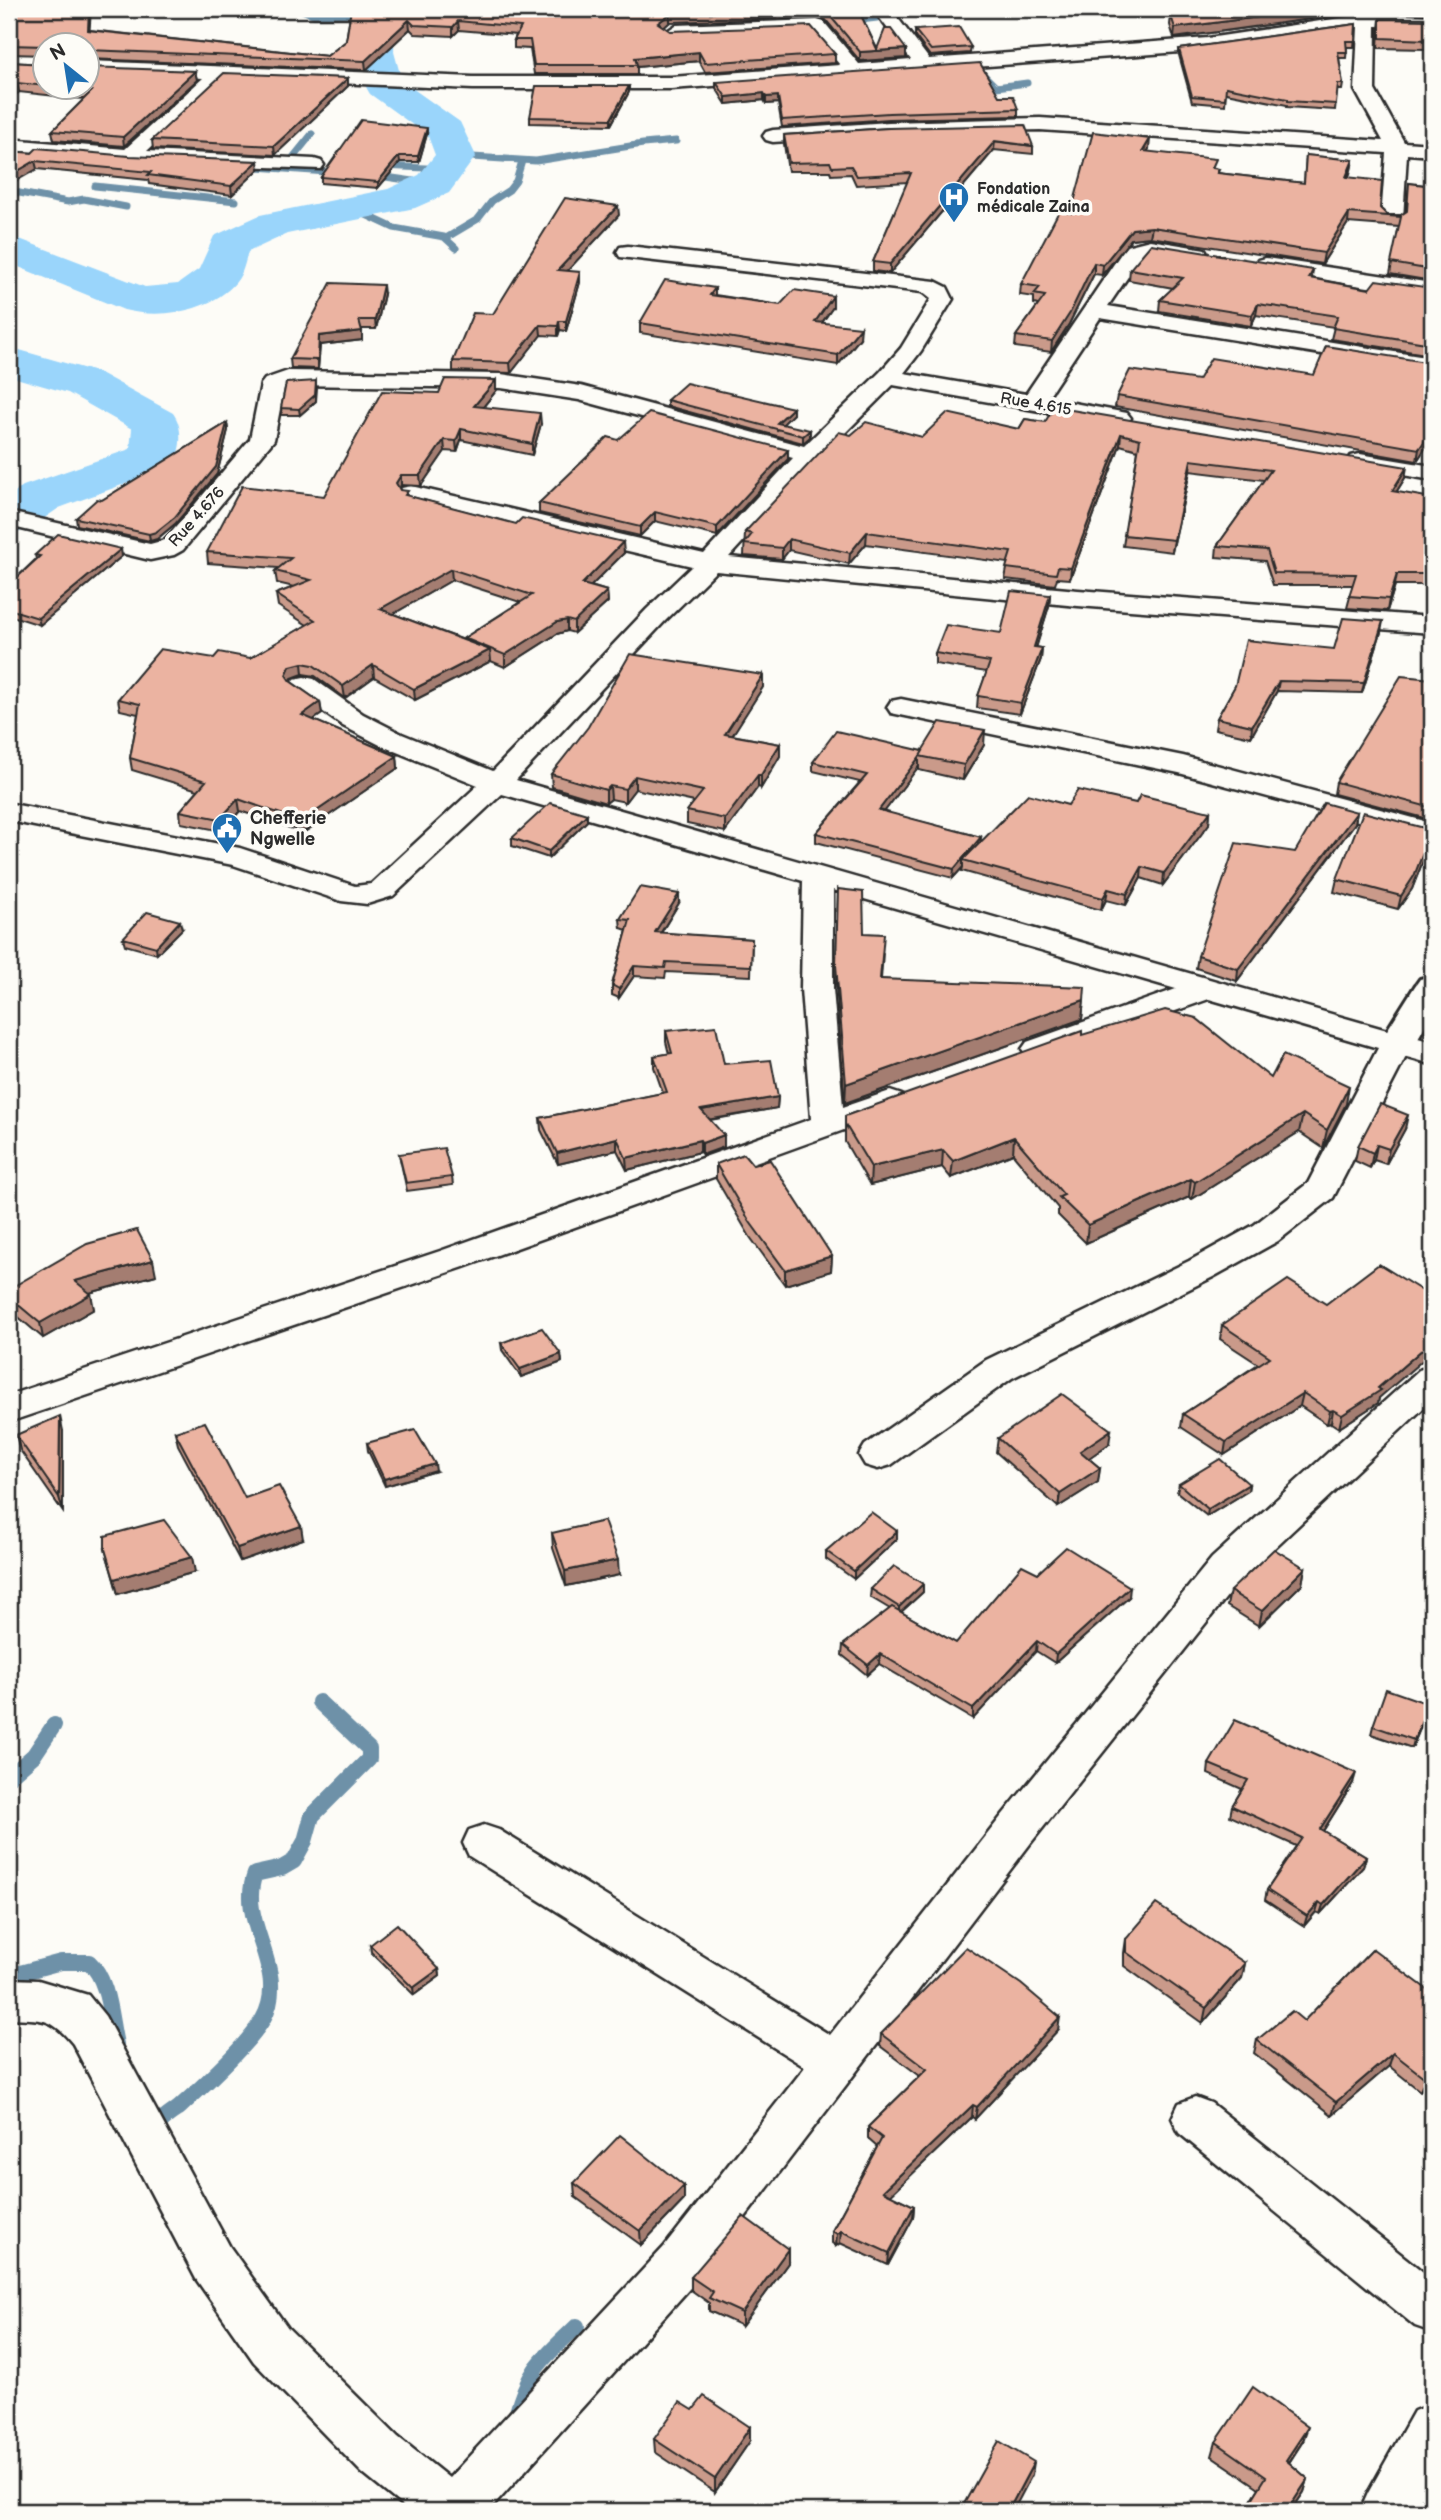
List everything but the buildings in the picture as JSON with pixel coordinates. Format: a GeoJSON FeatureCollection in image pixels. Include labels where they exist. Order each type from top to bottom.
{"type":"FeatureCollection","features":[{"type":"Feature","properties":{"kind":"street"},"geometry":{"type":"LineString","coordinates":[[882,9],[925,66]]}},
{"type":"Feature","properties":{"kind":"street"},"geometry":{"type":"LineString","coordinates":[[1367,20],[1365,90],[1397,147],[1392,219]]}},
{"type":"Feature","properties":{"kind":"street"},"geometry":{"type":"LineString","coordinates":[[102,67],[219,74],[586,85],[671,83],[1208,44],[1367,20],[1432,21]]}},
{"type":"Feature","properties":{"kind":"street"},"geometry":{"type":"LineString","coordinates":[[670,31],[817,26],[854,70]]}},
{"type":"Feature","properties":{"kind":"street"},"geometry":{"type":"LineString","coordinates":[[130,156],[219,74]]}},
{"type":"Feature","properties":{"kind":"street"},"geometry":{"type":"LineString","coordinates":[[773,136],[902,128],[1040,124],[1432,150]]}},
{"type":"Feature","properties":{"kind":"street"},"geometry":{"type":"LineString","coordinates":[[9,145],[130,156],[314,165]]}},
{"type":"Feature","properties":{"kind":"street"},"geometry":{"type":"LineString","coordinates":[[1032,403],[1139,247],[1150,246],[1215,257]]}},
{"type":"Feature","properties":{"kind":"street"},"geometry":{"type":"LineString","coordinates":[[12,813],[209,849],[352,895],[367,895],[382,890],[497,783],[656,615],[710,564],[809,454],[888,377],[910,351],[942,299],[939,292],[927,286],[628,252]]}},
{"type":"Feature","properties":{"kind":"street"},"geometry":{"type":"LineString","coordinates":[[1242,261],[1432,290]]}},
{"type":"Feature","properties":{"kind":"street"},"geometry":{"type":"LineString","coordinates":[[1094,310],[1432,365]]}},
{"type":"Feature","properties":{"kind":"street","name":"Rue 4.676"},"geometry":{"type":"LineString","coordinates":[[9,519],[150,552],[165,550],[174,545],[262,440],[273,384],[278,380],[401,377],[501,381],[581,393],[809,454]]}},
{"type":"Feature","properties":{"kind":"street","name":"Rue 4.615"},"geometry":{"type":"LineString","coordinates":[[888,377],[1138,421]]}},
{"type":"Feature","properties":{"kind":"street"},"geometry":{"type":"LineString","coordinates":[[1338,457],[1432,473]]}},
{"type":"Feature","properties":{"kind":"street"},"geometry":{"type":"LineString","coordinates":[[411,493],[710,564],[1078,598],[1432,625]]}},
{"type":"Feature","properties":{"kind":"street"},"geometry":{"type":"LineString","coordinates":[[304,684],[353,720],[392,740],[497,783],[1432,1053]]}},
{"type":"Feature","properties":{"kind":"street"},"geometry":{"type":"LineString","coordinates":[[901,708],[1183,765],[1432,832]]}},
{"type":"Feature","properties":{"kind":"street"},"geometry":{"type":"LineString","coordinates":[[818,876],[817,989],[828,1124]]}},
{"type":"Feature","properties":{"kind":"street"},"geometry":{"type":"LineString","coordinates":[[878,1455],[999,1369],[1255,1239],[1321,1190],[1397,1042],[1432,986]]}},
{"type":"Feature","properties":{"kind":"street"},"geometry":{"type":"LineString","coordinates":[[1012,1058],[1210,988]]}},
{"type":"Feature","properties":{"kind":"street"},"geometry":{"type":"LineString","coordinates":[[9,1409],[452,1259],[920,1091]]}},
{"type":"Feature","properties":{"kind":"street"},"geometry":{"type":"LineString","coordinates":[[9,1999],[38,2000],[72,2009],[89,2030],[213,2263],[271,2345],[380,2455],[451,2511],[681,2263],[1015,1831],[1226,1569],[1432,1379]]}},
{"type":"Feature","properties":{"kind":"street"},"geometry":{"type":"LineString","coordinates":[[484,1843],[837,2063]]}},
{"type":"Feature","properties":{"kind":"street"},"geometry":{"type":"LineString","coordinates":[[1195,2118],[1432,2309]]}},
{"type":"Feature","properties":{"kind":"street"},"geometry":{"type":"LineString","coordinates":[[1386,2511],[1432,2429]]}},
{"type":"Feature","properties":{"kind":"waterway"},"geometry":{"type":"LineString","coordinates":[[300,9],[314,15],[364,14]]}},
{"type":"Feature","properties":{"kind":"waterway"},"geometry":{"type":"LineString","coordinates":[[9,248],[140,301],[190,296],[219,275],[229,245],[275,224],[400,199],[434,184],[456,156],[446,130],[384,86],[375,52],[376,22],[371,14],[376,9]]}},
{"type":"Feature","properties":{"kind":"waterway"},"geometry":{"type":"LineString","coordinates":[[852,21],[877,18],[875,9]]}},
{"type":"Feature","properties":{"kind":"waterway"},"geometry":{"type":"LineString","coordinates":[[1178,9],[1194,25]]}},
{"type":"Feature","properties":{"kind":"waterway"},"geometry":{"type":"LineString","coordinates":[[984,75],[996,87],[1027,83]]}},
{"type":"Feature","properties":{"kind":"waterway"},"geometry":{"type":"LineString","coordinates":[[384,86],[421,86]]}},
{"type":"Feature","properties":{"kind":"waterway"},"geometry":{"type":"LineString","coordinates":[[291,160],[312,134]]}},
{"type":"Feature","properties":{"kind":"waterway"},"geometry":{"type":"LineString","coordinates":[[456,156],[536,161],[676,141]]}},
{"type":"Feature","properties":{"kind":"waterway"},"geometry":{"type":"LineString","coordinates":[[162,150],[236,156]]}},
{"type":"Feature","properties":{"kind":"waterway"},"geometry":{"type":"LineString","coordinates":[[446,238],[478,219],[492,201],[509,190],[516,181],[522,161]]}},
{"type":"Feature","properties":{"kind":"waterway"},"geometry":{"type":"LineString","coordinates":[[244,166],[341,173]]}},
{"type":"Feature","properties":{"kind":"waterway"},"geometry":{"type":"LineString","coordinates":[[382,166],[447,169]]}},
{"type":"Feature","properties":{"kind":"waterway"},"geometry":{"type":"LineString","coordinates":[[372,175],[434,184]]}},
{"type":"Feature","properties":{"kind":"waterway"},"geometry":{"type":"LineString","coordinates":[[95,186],[236,201]]}},
{"type":"Feature","properties":{"kind":"waterway"},"geometry":{"type":"LineString","coordinates":[[9,191],[68,202],[84,199],[126,207]]}},
{"type":"Feature","properties":{"kind":"waterway"},"geometry":{"type":"LineString","coordinates":[[349,207],[394,228],[444,237],[456,248]]}},
{"type":"Feature","properties":{"kind":"waterway"},"geometry":{"type":"LineString","coordinates":[[9,361],[84,383],[156,423],[154,457],[41,497],[9,519]]}},
{"type":"Feature","properties":{"kind":"waterway"},"geometry":{"type":"LineString","coordinates":[[159,2137],[158,2129],[166,2117],[226,2064],[257,2029],[270,2000],[268,1964],[252,1910],[251,1892],[255,1874],[282,1868],[294,1861],[305,1841],[312,1816],[369,1759],[369,1749],[319,1702]]}},
{"type":"Feature","properties":{"kind":"waterway"},"geometry":{"type":"LineString","coordinates":[[9,1777],[34,1755],[54,1725]]}},
{"type":"Feature","properties":{"kind":"waterway"},"geometry":{"type":"LineString","coordinates":[[9,1976],[61,1962],[89,1962],[105,1989],[116,2044]]}},
{"type":"Feature","properties":{"kind":"waterway"},"geometry":{"type":"LineString","coordinates":[[516,2416],[526,2386],[538,2365],[577,2326]]}},
{"type":"Feature","properties":{"kind":"place","name":"Fondation médicale Zaina"},"geometry":{"type":"Point","coordinates":[954,224]}},
{"type":"Feature","properties":{"kind":"place","name":"Chefferie Ngwelle"},"geometry":{"type":"Point","coordinates":[227,855]}}]}
